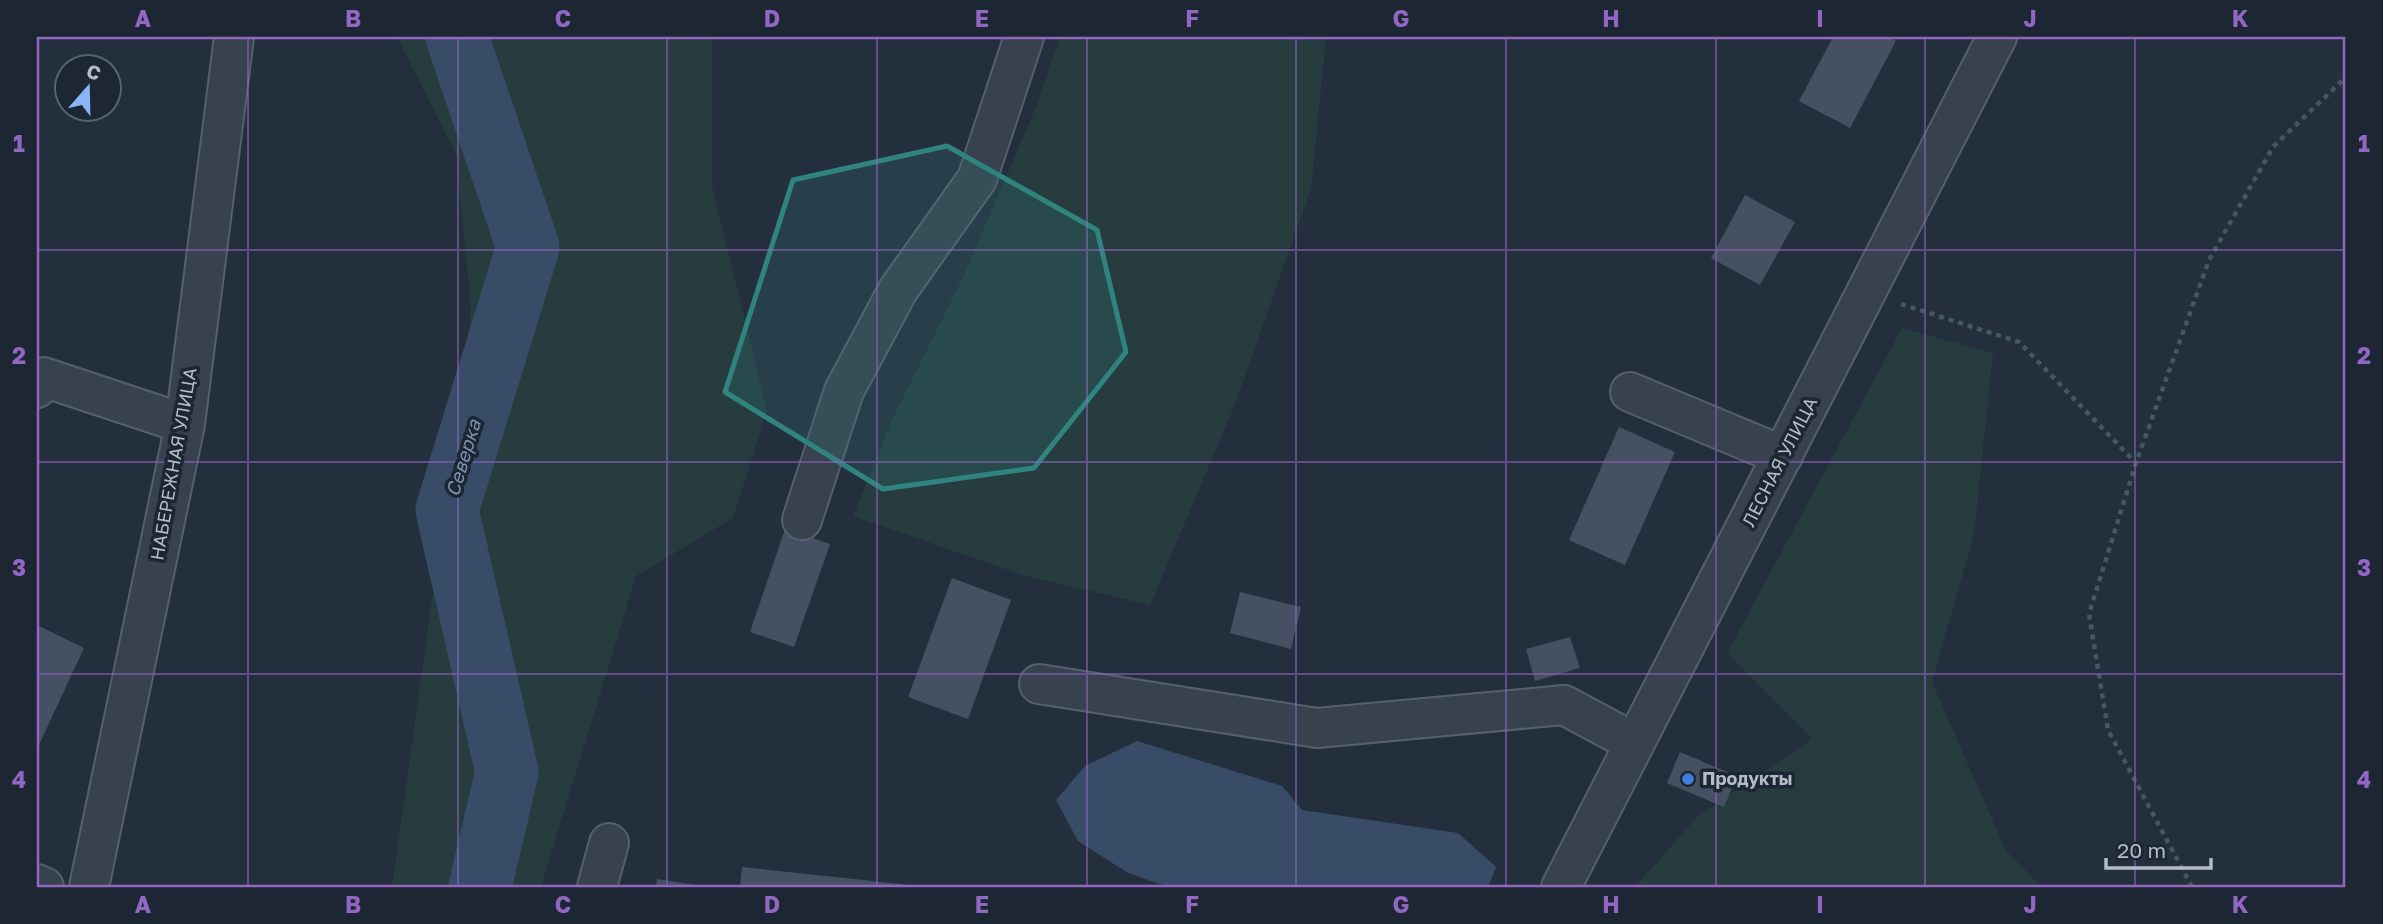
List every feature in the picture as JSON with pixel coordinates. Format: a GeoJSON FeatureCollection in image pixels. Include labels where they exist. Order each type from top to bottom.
{"type":"FeatureCollection","features":[{"type":"Feature","properties":{"kind":"street","name":"НАБЕРЕЖНАЯ УЛИЦА"},"geometry":{"type":"LineString","coordinates":[[89,887],[185,424],[234,37]]}},
{"type":"Feature","properties":{"kind":"street"},"geometry":{"type":"LineString","coordinates":[[802,520],[844,391],[898,290],[976,179],[1024,37]]}},
{"type":"Feature","properties":{"kind":"street","name":"ЛЕСНАЯ УЛИЦА"},"geometry":{"type":"LineString","coordinates":[[1561,887],[1997,37]]}},
{"type":"Feature","properties":{"kind":"street"},"geometry":{"type":"LineString","coordinates":[[37,388],[43,377],[185,424]]}},
{"type":"Feature","properties":{"kind":"street"},"geometry":{"type":"LineString","coordinates":[[1630,392],[1783,456]]}},
{"type":"Feature","properties":{"kind":"street"},"geometry":{"type":"LineString","coordinates":[[1039,684],[1317,728],[1564,705],[1635,743]]}},
{"type":"Feature","properties":{"kind":"street"},"geometry":{"type":"LineString","coordinates":[[597,887],[609,843]]}},
{"type":"Feature","properties":{"kind":"street"},"geometry":{"type":"LineString","coordinates":[[37,884],[44,887]]}},
{"type":"Feature","properties":{"kind":"path"},"geometry":{"type":"LineString","coordinates":[[2192,887],[2108,730],[2089,614],[2136,463],[2210,260],[2273,147],[2346,77]]}},
{"type":"Feature","properties":{"kind":"path"},"geometry":{"type":"LineString","coordinates":[[1867,293],[2019,342],[2136,463]]}},
{"type":"Feature","properties":{"kind":"highlighted area"},"geometry":{"type":"Polygon","coordinates":[[[947,146],[1097,230],[1126,352],[1034,468],[883,489],[725,392],[793,180],[947,146]]]}},
{"type":"Feature","properties":{"kind":"green space"},"geometry":{"type":"Polygon","coordinates":[[[397,37],[712,37],[712,186],[767,411],[733,518],[636,576],[541,887],[392,887],[434,585],[458,442],[471,309],[456,154],[397,37]]]}},
{"type":"Feature","properties":{"kind":"green space"},"geometry":{"type":"Polygon","coordinates":[[[1060,37],[1326,37],[1311,189],[1234,407],[1150,605],[1022,575],[853,516],[892,420],[963,277],[1036,107],[1060,37]]]}},
{"type":"Feature","properties":{"kind":"green space"},"geometry":{"type":"Polygon","coordinates":[[[1902,328],[1993,353],[1974,535],[1932,682],[2006,851],[2042,887],[1635,887],[1697,817],[1812,739],[1727,653],[1902,328]]]}},
{"type":"Feature","properties":{"kind":"water"},"geometry":{"type":"Polygon","coordinates":[[[1137,741],[1282,786],[1302,810],[1458,833],[1496,867],[1488,887],[1169,887],[1128,873],[1078,841],[1056,800],[1085,766],[1137,741]]]}},
{"type":"Feature","properties":{"kind":"building"},"geometry":{"type":"Polygon","coordinates":[[[1833,37],[1889,37],[1896,41],[1850,128],[1799,101],[1833,37]]]}},
{"type":"Feature","properties":{"kind":"building"},"geometry":{"type":"Polygon","coordinates":[[[1745,195],[1795,222],[1760,285],[1711,258],[1745,195]]]}},
{"type":"Feature","properties":{"kind":"building"},"geometry":{"type":"Polygon","coordinates":[[[1619,427],[1675,452],[1625,565],[1569,540],[1619,427]]]}},
{"type":"Feature","properties":{"kind":"building"},"geometry":{"type":"Polygon","coordinates":[[[785,529],[830,544],[794,647],[750,632],[785,529]]]}},
{"type":"Feature","properties":{"kind":"building"},"geometry":{"type":"Polygon","coordinates":[[[952,578],[1011,600],[968,719],[908,697],[952,578]]]}},
{"type":"Feature","properties":{"kind":"building"},"geometry":{"type":"Polygon","coordinates":[[[1240,592],[1301,607],[1291,649],[1230,633],[1240,592]]]}},
{"type":"Feature","properties":{"kind":"building"},"geometry":{"type":"Polygon","coordinates":[[[37,625],[84,648],[37,749],[37,625]]]}},
{"type":"Feature","properties":{"kind":"building"},"geometry":{"type":"Polygon","coordinates":[[[1570,637],[1580,668],[1535,681],[1526,649],[1570,637]]]}},
{"type":"Feature","properties":{"kind":"building"},"geometry":{"type":"Polygon","coordinates":[[[1680,752],[1737,776],[1724,807],[1667,783],[1680,752]]]}},
{"type":"Feature","properties":{"kind":"building"},"geometry":{"type":"Polygon","coordinates":[[[742,867],[910,885],[740,887],[742,867]]]}},
{"type":"Feature","properties":{"kind":"building"},"geometry":{"type":"Polygon","coordinates":[[[657,879],[702,886],[702,887],[656,887],[657,879]]]}},
{"type":"Feature","properties":{"kind":"waterway","name":"Северка"},"geometry":{"type":"LineString","coordinates":[[457,37],[528,247],[447,510],[507,772],[480,887]]}},
{"type":"Feature","properties":{"kind":"place","name":"Продукты"},"geometry":{"type":"Point","coordinates":[1688,779]}}]}
